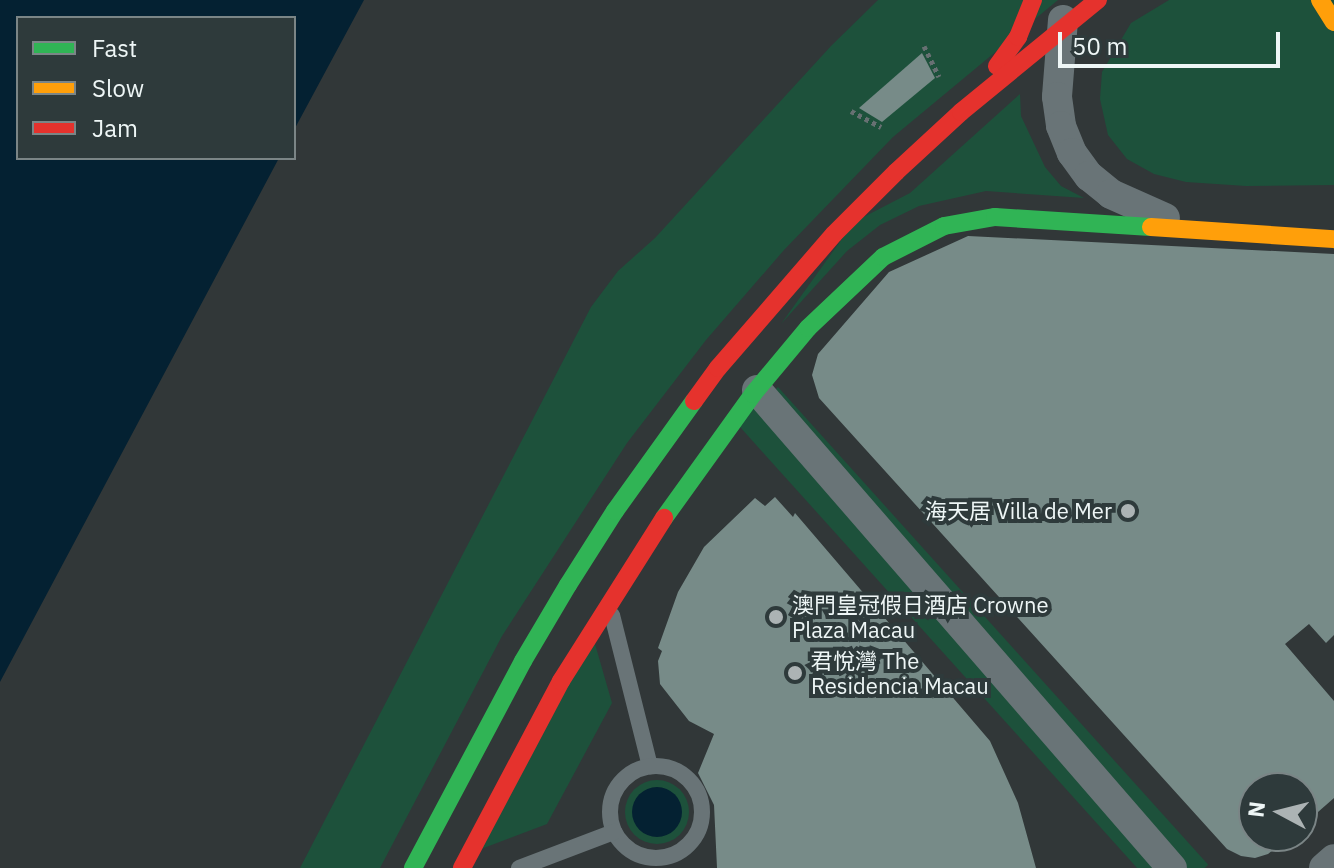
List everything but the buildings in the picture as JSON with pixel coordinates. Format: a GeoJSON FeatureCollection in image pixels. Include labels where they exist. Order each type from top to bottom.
{"type":"FeatureCollection","features":[{"type":"Feature","properties":{"kind":"main road"},"geometry":{"type":"LineString","coordinates":[[961,112],[983,79],[1007,55],[1033,0]]}},
{"type":"Feature","properties":{"kind":"main road"},"geometry":{"type":"LineString","coordinates":[[413,868],[523,661],[615,511],[718,368],[824,245],[961,112],[1063,14],[1098,0]]}},
{"type":"Feature","properties":{"kind":"main road"},"geometry":{"type":"LineString","coordinates":[[1320,0],[1334,22]]}},
{"type":"Feature","properties":{"kind":"main road"},"geometry":{"type":"LineString","coordinates":[[462,868],[561,681],[609,601],[701,463],[808,328],[869,269],[897,248],[928,232],[995,217],[1329,236]]}},
{"type":"Feature","properties":{"kind":"street"},"geometry":{"type":"LineString","coordinates":[[1063,14],[1057,107],[1064,135],[1077,161],[1096,183],[1119,199],[1193,229]]}},
{"type":"Feature","properties":{"kind":"street"},"geometry":{"type":"LineString","coordinates":[[757,390],[1172,868]]}},
{"type":"Feature","properties":{"kind":"street"},"geometry":{"type":"LineString","coordinates":[[1324,868],[1334,859]]}},
{"type":"Feature","properties":{"kind":"lane"},"geometry":{"type":"LineString","coordinates":[[609,601],[650,766]]}},
{"type":"Feature","properties":{"kind":"lane"},"geometry":{"type":"LineString","coordinates":[[650,766],[675,770],[693,784],[702,809],[698,831],[683,849],[658,858],[630,850],[614,832],[610,810],[616,788],[628,774],[650,766]]}},
{"type":"Feature","properties":{"kind":"lane"},"geometry":{"type":"LineString","coordinates":[[519,868],[614,832]]}},
{"type":"Feature","properties":{"kind":"path"},"geometry":{"type":"LineString","coordinates":[[924,46],[939,77]]}},
{"type":"Feature","properties":{"kind":"path"},"geometry":{"type":"LineString","coordinates":[[851,111],[881,127]]}},
{"type":"Feature","properties":{"kind":"green space"},"geometry":{"type":"Polygon","coordinates":[[[878,0],[1058,0],[893,137],[784,250],[706,340],[627,443],[502,636],[380,868],[300,868],[591,307],[618,271],[655,238],[831,46],[878,0]]]}},
{"type":"Feature","properties":{"kind":"green space"},"geometry":{"type":"Polygon","coordinates":[[[1169,0],[1334,0],[1334,185],[1246,186],[1186,182],[1154,174],[1127,159],[1108,135],[1100,99],[1102,72],[1131,23],[1169,0]]]}},
{"type":"Feature","properties":{"kind":"green space"},"geometry":{"type":"Polygon","coordinates":[[[1020,94],[1021,116],[1045,167],[1061,186],[1084,198],[986,191],[919,206],[880,225],[847,251],[781,324],[854,222],[910,193],[1020,94]]]}},
{"type":"Feature","properties":{"kind":"green space"},"geometry":{"type":"Polygon","coordinates":[[[778,387],[1208,865],[1205,868],[1137,868],[737,424],[778,387]]]}},
{"type":"Feature","properties":{"kind":"green space"},"geometry":{"type":"Polygon","coordinates":[[[593,637],[612,703],[547,824],[481,849],[593,637]]]}},
{"type":"Feature","properties":{"kind":"green space"},"geometry":{"type":"Polygon","coordinates":[[[657,780],[675,786],[683,794],[689,812],[683,830],[675,838],[657,844],[639,838],[631,830],[625,812],[631,794],[639,786],[657,780]]]}},
{"type":"Feature","properties":{"kind":"water"},"geometry":{"type":"Polygon","coordinates":[[[0,0],[364,0],[296,126],[296,16],[16,16],[16,160],[278,160],[0,682],[0,0]]]}},
{"type":"Feature","properties":{"kind":"water"},"geometry":{"type":"Polygon","coordinates":[[[657,787],[675,794],[682,812],[675,830],[657,837],[639,830],[632,812],[639,794],[657,787]]]}},
{"type":"Feature","properties":{"kind":"traffic: fast"},"geometry":{"type":"LineString","coordinates":[[664,518],[753,394],[808,328],[883,257],[944,226],[995,217],[1151,227]]}},
{"type":"Feature","properties":{"kind":"traffic: fast"},"geometry":{"type":"LineString","coordinates":[[413,868],[523,661],[568,585],[615,511],[694,401]]}},
{"type":"Feature","properties":{"kind":"traffic: slow"},"geometry":{"type":"LineString","coordinates":[[1320,0],[1334,22]]}},
{"type":"Feature","properties":{"kind":"traffic: slow"},"geometry":{"type":"LineString","coordinates":[[1151,227],[1334,239]]}},
{"type":"Feature","properties":{"kind":"traffic: jam"},"geometry":{"type":"LineString","coordinates":[[997,66],[1018,37],[1033,0]]}},
{"type":"Feature","properties":{"kind":"traffic: jam"},"geometry":{"type":"LineString","coordinates":[[694,401],[718,368],[834,234],[896,172],[961,112],[1098,0]]}},
{"type":"Feature","properties":{"kind":"traffic: jam"},"geometry":{"type":"LineString","coordinates":[[462,868],[561,681],[664,518]]}},
{"type":"Feature","properties":{"kind":"place","name":"海天居 Villa de Mer"},"geometry":{"type":"Point","coordinates":[1128,511]}},
{"type":"Feature","properties":{"kind":"place","name":"澳門皇冠假日酒店 Crowne Plaza Macau"},"geometry":{"type":"Point","coordinates":[776,617]}},
{"type":"Feature","properties":{"kind":"place","name":"君悅灣 The Residencia Macau"},"geometry":{"type":"Point","coordinates":[795,673]}}]}
